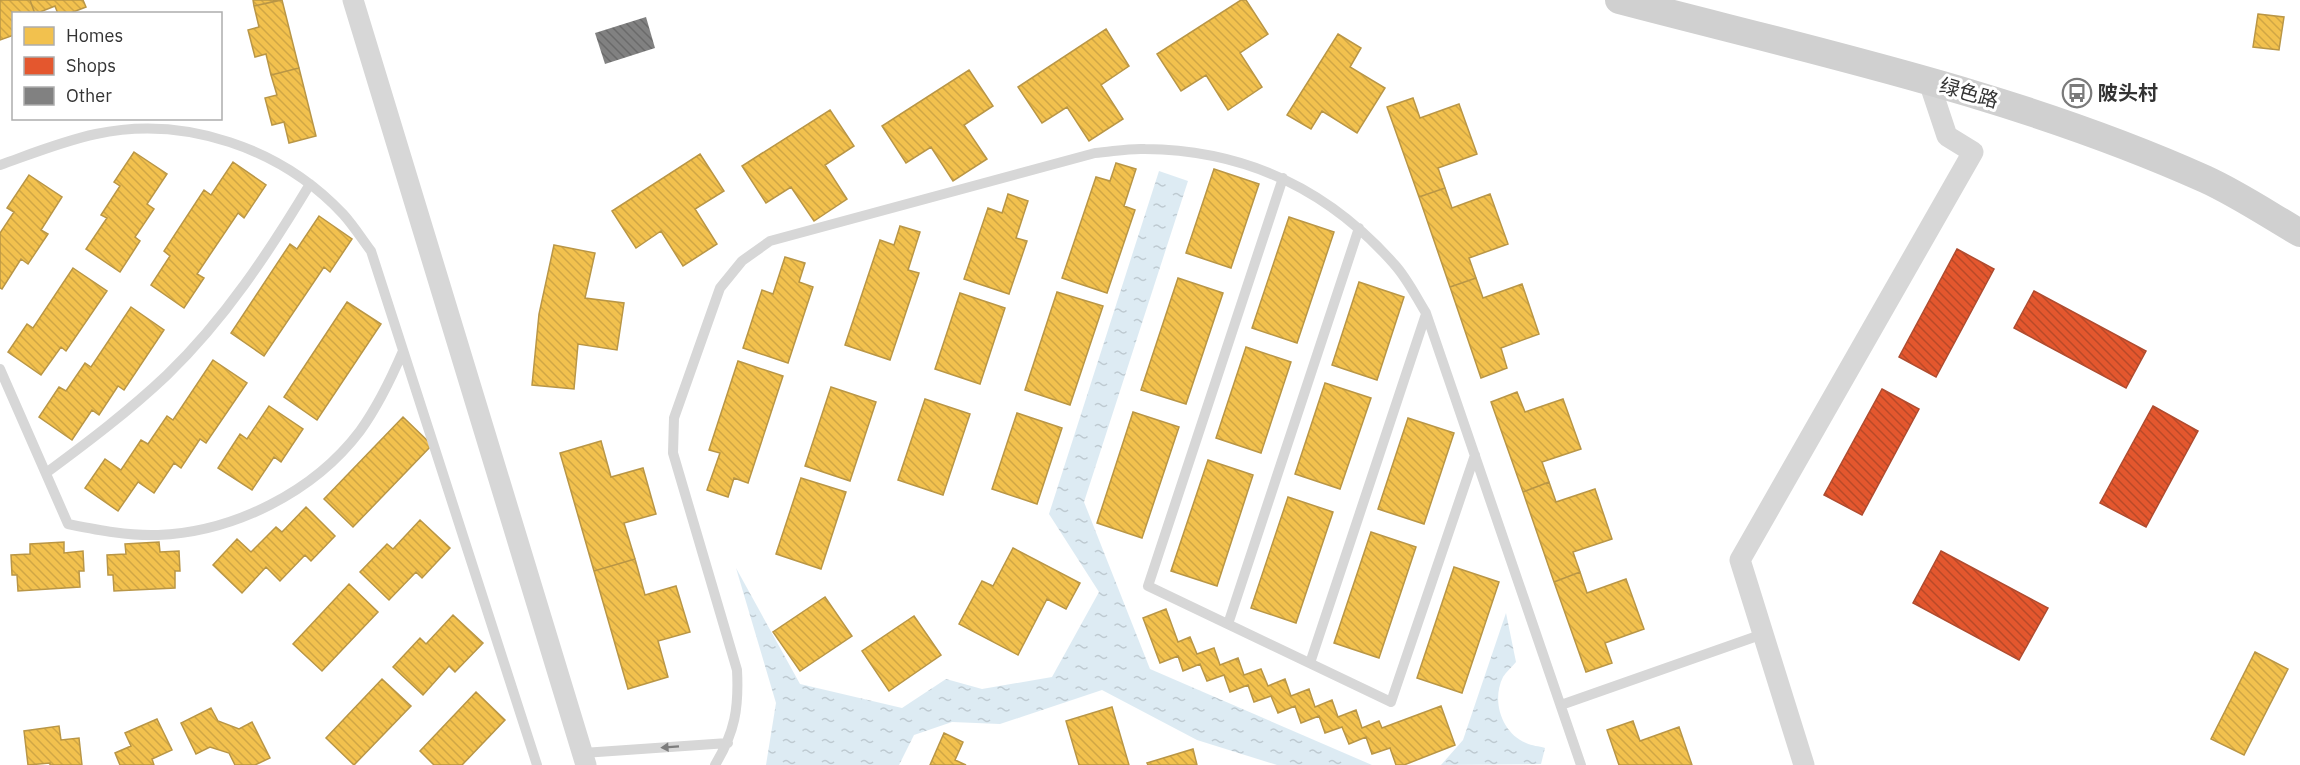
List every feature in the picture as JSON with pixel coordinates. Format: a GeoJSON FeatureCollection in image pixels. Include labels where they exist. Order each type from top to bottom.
{"type":"FeatureCollection","features":[{"type":"Feature","properties":{"kind":"main road","name":"绿色路"},"geometry":{"type":"LineString","coordinates":[[1619,0],[1929,82],[2039,114],[2096,134],[2208,180],[2300,233]]}},
{"type":"Feature","properties":{"kind":"main road","name":"绿色路"},"geometry":{"type":"LineString","coordinates":[[1689,0],[1994,86],[2102,121],[2214,168],[2300,216]]}},
{"type":"Feature","properties":{"kind":"street"},"geometry":{"type":"LineString","coordinates":[[353,0],[585,759]]}},
{"type":"Feature","properties":{"kind":"street"},"geometry":{"type":"LineString","coordinates":[[1804,765],[1740,560],[1973,152],[1947,136],[1929,82]]}},
{"type":"Feature","properties":{"kind":"lane"},"geometry":{"type":"LineString","coordinates":[[0,165],[96,134],[141,129],[187,131],[231,142],[262,155],[310,184],[343,215],[371,251],[537,765]]}},
{"type":"Feature","properties":{"kind":"lane"},"geometry":{"type":"LineString","coordinates":[[715,765],[729,743],[737,703],[736,670],[673,453],[674,418],[720,288],[742,261],[770,241],[1095,153],[1143,148],[1191,151],[1238,161],[1283,178],[1325,201],[1359,228],[1396,265],[1426,314],[1581,765]]}},
{"type":"Feature","properties":{"kind":"lane"},"geometry":{"type":"LineString","coordinates":[[1283,178],[1148,586],[1391,702],[1475,455]]}},
{"type":"Feature","properties":{"kind":"lane"},"geometry":{"type":"LineString","coordinates":[[46,473],[109,426],[176,365],[222,315],[269,252],[310,184]]}},
{"type":"Feature","properties":{"kind":"lane"},"geometry":{"type":"LineString","coordinates":[[1228,624],[1359,228]]}},
{"type":"Feature","properties":{"kind":"lane"},"geometry":{"type":"LineString","coordinates":[[1310,663],[1426,314]]}},
{"type":"Feature","properties":{"kind":"lane"},"geometry":{"type":"LineString","coordinates":[[0,369],[68,524],[102,531],[159,535],[205,529],[249,515],[290,493],[309,479],[327,465],[359,432],[384,393],[403,351]]}},
{"type":"Feature","properties":{"kind":"lane"},"geometry":{"type":"LineString","coordinates":[[1561,705],[1763,634]]}},
{"type":"Feature","properties":{"kind":"lane"},"geometry":{"type":"LineString","coordinates":[[585,759],[729,743]]}},
{"type":"Feature","properties":{"kind":"water"},"geometry":{"type":"Polygon","coordinates":[[[1159,171],[1188,181],[1084,502],[1150,669],[1372,765],[1277,765],[1197,740],[1102,690],[1000,724],[952,722],[914,735],[899,765],[766,765],[776,703],[736,568],[800,684],[902,708],[946,679],[982,689],[1052,677],[1099,592],[1049,514],[1159,171]]]}},
{"type":"Feature","properties":{"kind":"water"},"geometry":{"type":"Polygon","coordinates":[[[1506,613],[1516,662],[1503,677],[1500,686],[1498,696],[1501,715],[1505,724],[1518,738],[1528,744],[1545,748],[1541,764],[1441,765],[1463,740],[1506,613]]]}},
{"type":"Feature","properties":{"kind":"building: Homes"},"geometry":{"type":"Polygon","coordinates":[[[0,0],[30,0],[34,12],[12,12],[12,36],[0,40],[0,0]]]}},
{"type":"Feature","properties":{"kind":"building: Homes"},"geometry":{"type":"Polygon","coordinates":[[[30,0],[83,0],[86,7],[73,12],[57,12],[55,6],[34,12],[30,0]]]}},
{"type":"Feature","properties":{"kind":"building: Homes"},"geometry":{"type":"Polygon","coordinates":[[[253,0],[280,0],[254,6],[253,0]]]}},
{"type":"Feature","properties":{"kind":"building: Homes"},"geometry":{"type":"Polygon","coordinates":[[[282,0],[299,68],[271,75],[266,54],[255,57],[248,30],[259,27],[254,6],[282,0]]]}},
{"type":"Feature","properties":{"kind":"building: Homes"},"geometry":{"type":"Polygon","coordinates":[[[1241,0],[1246,0],[1268,34],[1240,53],[1262,87],[1228,110],[1206,75],[1181,91],[1157,54],[1241,0]]]}},
{"type":"Feature","properties":{"kind":"building: Homes"},"geometry":{"type":"Polygon","coordinates":[[[2258,14],[2284,17],[2279,50],[2253,47],[2258,14]]]}},
{"type":"Feature","properties":{"kind":"building: Homes"},"geometry":{"type":"Polygon","coordinates":[[[1106,29],[1129,66],[1101,85],[1123,119],[1089,141],[1067,107],[1042,123],[1018,87],[1106,29]]]}},
{"type":"Feature","properties":{"kind":"building: Homes"},"geometry":{"type":"Polygon","coordinates":[[[1338,34],[1361,48],[1350,67],[1385,88],[1357,133],[1322,111],[1311,129],[1287,115],[1338,34]]]}},
{"type":"Feature","properties":{"kind":"building: Homes"},"geometry":{"type":"Polygon","coordinates":[[[299,68],[316,136],[289,143],[284,122],[272,125],[265,98],[277,95],[271,75],[299,68]]]}},
{"type":"Feature","properties":{"kind":"building: Homes"},"geometry":{"type":"Polygon","coordinates":[[[969,70],[993,106],[964,125],[987,159],[953,181],[931,147],[906,163],[882,126],[969,70]]]}},
{"type":"Feature","properties":{"kind":"building: Homes"},"geometry":{"type":"Polygon","coordinates":[[[1413,98],[1420,118],[1459,104],[1477,154],[1438,168],[1445,188],[1419,197],[1387,107],[1413,98]]]}},
{"type":"Feature","properties":{"kind":"building: Homes"},"geometry":{"type":"Polygon","coordinates":[[[830,110],[854,146],[825,165],[847,199],[814,221],[791,187],[766,203],[742,166],[830,110]]]}},
{"type":"Feature","properties":{"kind":"building: Homes"},"geometry":{"type":"Polygon","coordinates":[[[134,152],[167,174],[147,204],[154,209],[135,237],[140,241],[120,272],[86,249],[107,218],[101,215],[120,186],[114,182],[134,152]]]}},
{"type":"Feature","properties":{"kind":"building: Homes"},"geometry":{"type":"Polygon","coordinates":[[[700,154],[724,191],[695,209],[717,244],[683,266],[661,231],[636,248],[612,211],[700,154]]]}},
{"type":"Feature","properties":{"kind":"building: Homes"},"geometry":{"type":"Polygon","coordinates":[[[233,162],[266,185],[244,218],[238,213],[197,274],[204,278],[184,308],[151,285],[170,256],[164,251],[204,190],[211,195],[233,162]]]}},
{"type":"Feature","properties":{"kind":"building: Homes"},"geometry":{"type":"Polygon","coordinates":[[[1116,163],[1136,169],[1124,206],[1135,210],[1107,293],[1062,278],[1096,177],[1110,181],[1116,163]]]}},
{"type":"Feature","properties":{"kind":"building: Homes"},"geometry":{"type":"Polygon","coordinates":[[[1214,169],[1259,184],[1231,268],[1186,253],[1214,169]]]}},
{"type":"Feature","properties":{"kind":"building: Homes"},"geometry":{"type":"Polygon","coordinates":[[[29,175],[62,197],[41,230],[48,234],[28,264],[21,259],[2,289],[0,288],[0,233],[14,212],[7,208],[29,175]]]}},
{"type":"Feature","properties":{"kind":"building: Homes"},"geometry":{"type":"Polygon","coordinates":[[[1445,188],[1452,208],[1490,194],[1508,244],[1469,258],[1476,278],[1450,287],[1419,197],[1445,188]]]}},
{"type":"Feature","properties":{"kind":"building: Homes"},"geometry":{"type":"Polygon","coordinates":[[[1008,194],[1028,201],[1016,238],[1027,241],[1009,294],[964,279],[988,208],[1002,213],[1008,194]]]}},
{"type":"Feature","properties":{"kind":"building: Homes"},"geometry":{"type":"Polygon","coordinates":[[[319,216],[352,239],[330,272],[324,267],[264,356],[231,333],[290,244],[297,249],[319,216]]]}},
{"type":"Feature","properties":{"kind":"building: Homes"},"geometry":{"type":"Polygon","coordinates":[[[1289,217],[1334,232],[1297,343],[1252,328],[1289,217]]]}},
{"type":"Feature","properties":{"kind":"building: Homes"},"geometry":{"type":"Polygon","coordinates":[[[900,226],[920,232],[908,270],[919,273],[890,360],[845,345],[880,240],[894,245],[900,226]]]}},
{"type":"Feature","properties":{"kind":"building: Homes"},"geometry":{"type":"Polygon","coordinates":[[[554,245],[595,253],[585,298],[624,303],[617,350],[578,344],[574,389],[532,385],[539,314],[554,245]]]}},
{"type":"Feature","properties":{"kind":"building: Homes"},"geometry":{"type":"Polygon","coordinates":[[[785,257],[805,263],[799,282],[813,287],[788,363],[743,348],[762,290],[773,294],[785,257]]]}},
{"type":"Feature","properties":{"kind":"building: Homes"},"geometry":{"type":"Polygon","coordinates":[[[73,268],[107,291],[66,351],[61,347],[41,375],[8,352],[27,324],[33,328],[73,268]]]}},
{"type":"Feature","properties":{"kind":"building: Homes"},"geometry":{"type":"Polygon","coordinates":[[[1178,278],[1223,293],[1186,404],[1141,390],[1178,278]]]}},
{"type":"Feature","properties":{"kind":"building: Homes"},"geometry":{"type":"Polygon","coordinates":[[[1476,278],[1483,298],[1522,284],[1539,334],[1501,348],[1507,368],[1481,378],[1450,287],[1476,278]]]}},
{"type":"Feature","properties":{"kind":"building: Homes"},"geometry":{"type":"Polygon","coordinates":[[[1359,282],[1404,297],[1377,380],[1332,365],[1359,282]]]}},
{"type":"Feature","properties":{"kind":"building: Homes"},"geometry":{"type":"Polygon","coordinates":[[[1057,292],[1103,306],[1070,405],[1025,390],[1057,292]]]}},
{"type":"Feature","properties":{"kind":"building: Homes"},"geometry":{"type":"Polygon","coordinates":[[[960,293],[1005,308],[980,384],[935,369],[960,293]]]}},
{"type":"Feature","properties":{"kind":"building: Homes"},"geometry":{"type":"Polygon","coordinates":[[[347,302],[381,324],[317,420],[284,397],[347,302]]]}},
{"type":"Feature","properties":{"kind":"building: Homes"},"geometry":{"type":"Polygon","coordinates":[[[131,307],[164,330],[124,390],[118,386],[99,415],[92,410],[72,440],[39,417],[59,387],[66,391],[85,363],[91,367],[131,307]]]}},
{"type":"Feature","properties":{"kind":"building: Homes"},"geometry":{"type":"Polygon","coordinates":[[[1246,347],[1291,362],[1261,453],[1216,438],[1246,347]]]}},
{"type":"Feature","properties":{"kind":"building: Homes"},"geometry":{"type":"Polygon","coordinates":[[[213,360],[247,383],[206,443],[200,439],[181,468],[174,463],[154,493],[138,482],[118,511],[85,488],[105,459],[121,470],[141,440],[148,444],[167,416],[173,420],[213,360]]]}},
{"type":"Feature","properties":{"kind":"building: Homes"},"geometry":{"type":"Polygon","coordinates":[[[738,361],[783,376],[748,483],[734,478],[728,497],[707,490],[720,453],[709,450],[738,361]]]}},
{"type":"Feature","properties":{"kind":"building: Homes"},"geometry":{"type":"Polygon","coordinates":[[[1325,383],[1371,398],[1340,489],[1295,474],[1325,383]]]}},
{"type":"Feature","properties":{"kind":"building: Homes"},"geometry":{"type":"Polygon","coordinates":[[[831,387],[876,402],[850,481],[805,466],[831,387]]]}},
{"type":"Feature","properties":{"kind":"building: Homes"},"geometry":{"type":"Polygon","coordinates":[[[1517,392],[1525,412],[1563,399],[1581,449],[1542,462],[1549,482],[1523,492],[1491,402],[1517,392]]]}},
{"type":"Feature","properties":{"kind":"building: Homes"},"geometry":{"type":"Polygon","coordinates":[[[925,399],[970,414],[943,495],[898,480],[925,399]]]}},
{"type":"Feature","properties":{"kind":"building: Homes"},"geometry":{"type":"Polygon","coordinates":[[[269,406],[303,429],[281,462],[274,457],[252,490],[218,468],[240,434],[247,439],[269,406]]]}},
{"type":"Feature","properties":{"kind":"building: Homes"},"geometry":{"type":"Polygon","coordinates":[[[1133,412],[1179,427],[1142,538],[1097,523],[1133,412]]]}},
{"type":"Feature","properties":{"kind":"building: Homes"},"geometry":{"type":"Polygon","coordinates":[[[1017,413],[1062,428],[1037,504],[992,489],[1017,413]]]}},
{"type":"Feature","properties":{"kind":"building: Homes"},"geometry":{"type":"Polygon","coordinates":[[[403,417],[432,445],[353,527],[324,499],[403,417]]]}},
{"type":"Feature","properties":{"kind":"building: Homes"},"geometry":{"type":"Polygon","coordinates":[[[1408,418],[1454,433],[1424,524],[1378,509],[1408,418]]]}},
{"type":"Feature","properties":{"kind":"building: Homes"},"geometry":{"type":"Polygon","coordinates":[[[601,441],[611,477],[643,468],[656,514],[624,523],[635,559],[594,571],[560,453],[601,441]]]}},
{"type":"Feature","properties":{"kind":"building: Homes"},"geometry":{"type":"Polygon","coordinates":[[[1208,460],[1253,475],[1217,586],[1171,571],[1208,460]]]}},
{"type":"Feature","properties":{"kind":"building: Homes"},"geometry":{"type":"Polygon","coordinates":[[[801,478],[846,492],[821,569],[776,554],[801,478]]]}},
{"type":"Feature","properties":{"kind":"building: Homes"},"geometry":{"type":"Polygon","coordinates":[[[1549,482],[1556,502],[1595,489],[1612,539],[1573,552],[1580,572],[1554,582],[1523,492],[1549,482]]]}},
{"type":"Feature","properties":{"kind":"building: Homes"},"geometry":{"type":"Polygon","coordinates":[[[1288,497],[1333,512],[1296,623],[1251,608],[1288,497]]]}},
{"type":"Feature","properties":{"kind":"building: Homes"},"geometry":{"type":"Polygon","coordinates":[[[306,507],[335,536],[311,561],[305,555],[280,581],[266,567],[242,593],[213,565],[237,539],[251,552],[276,527],[282,532],[306,507]]]}},
{"type":"Feature","properties":{"kind":"building: Homes"},"geometry":{"type":"Polygon","coordinates":[[[420,520],[450,548],[422,578],[416,572],[389,600],[360,572],[387,544],[393,549],[420,520]]]}},
{"type":"Feature","properties":{"kind":"building: Homes"},"geometry":{"type":"Polygon","coordinates":[[[1371,532],[1416,547],[1379,658],[1334,643],[1371,532]]]}},
{"type":"Feature","properties":{"kind":"building: Homes"},"geometry":{"type":"Polygon","coordinates":[[[64,542],[64,553],[83,551],[84,571],[79,571],[80,587],[18,591],[17,575],[12,575],[11,555],[30,554],[30,544],[64,542]]]}},
{"type":"Feature","properties":{"kind":"building: Homes"},"geometry":{"type":"Polygon","coordinates":[[[159,542],[160,552],[179,551],[180,571],[175,571],[175,588],[114,591],[113,575],[108,575],[107,555],[126,554],[125,544],[159,542]]]}},
{"type":"Feature","properties":{"kind":"building: Homes"},"geometry":{"type":"Polygon","coordinates":[[[1013,548],[1080,583],[1066,609],[1047,599],[1018,655],[959,624],[982,581],[993,586],[1013,548]]]}},
{"type":"Feature","properties":{"kind":"building: Homes"},"geometry":{"type":"Polygon","coordinates":[[[635,559],[645,595],[676,586],[690,632],[658,641],[668,677],[628,689],[594,571],[635,559]]]}},
{"type":"Feature","properties":{"kind":"building: Homes"},"geometry":{"type":"Polygon","coordinates":[[[1454,567],[1499,582],[1462,693],[1417,678],[1454,567]]]}},
{"type":"Feature","properties":{"kind":"building: Homes"},"geometry":{"type":"Polygon","coordinates":[[[1580,572],[1587,593],[1626,579],[1644,629],[1605,643],[1612,663],[1586,672],[1554,582],[1580,572]]]}},
{"type":"Feature","properties":{"kind":"building: Homes"},"geometry":{"type":"Polygon","coordinates":[[[349,584],[378,612],[322,671],[293,644],[349,584]]]}},
{"type":"Feature","properties":{"kind":"building: Homes"},"geometry":{"type":"Polygon","coordinates":[[[825,597],[852,636],[800,671],[773,632],[825,597]]]}},
{"type":"Feature","properties":{"kind":"building: Homes"},"geometry":{"type":"Polygon","coordinates":[[[1166,609],[1178,642],[1190,637],[1197,654],[1214,648],[1220,665],[1238,658],[1244,675],[1261,669],[1268,686],[1285,679],[1291,696],[1309,689],[1315,707],[1332,700],[1338,717],[1356,710],[1362,728],[1379,721],[1382,728],[1441,706],[1455,745],[1404,765],[1396,765],[1390,748],[1372,754],[1366,737],[1349,744],[1342,727],[1325,733],[1319,716],[1301,723],[1295,706],[1278,713],[1271,696],[1254,702],[1248,685],[1230,692],[1224,675],[1207,681],[1200,664],[1183,671],[1178,656],[1160,663],[1143,618],[1166,609]]]}},
{"type":"Feature","properties":{"kind":"building: Homes"},"geometry":{"type":"Polygon","coordinates":[[[453,615],[483,643],[455,672],[449,666],[423,695],[393,667],[420,638],[426,644],[453,615]]]}},
{"type":"Feature","properties":{"kind":"building: Homes"},"geometry":{"type":"Polygon","coordinates":[[[914,616],[941,655],[889,691],[862,651],[914,616]]]}},
{"type":"Feature","properties":{"kind":"building: Homes"},"geometry":{"type":"Polygon","coordinates":[[[2255,652],[2288,669],[2244,755],[2211,739],[2255,652]]]}},
{"type":"Feature","properties":{"kind":"building: Homes"},"geometry":{"type":"Polygon","coordinates":[[[382,679],[411,706],[354,765],[326,738],[382,679]]]}},
{"type":"Feature","properties":{"kind":"building: Homes"},"geometry":{"type":"Polygon","coordinates":[[[476,692],[505,720],[462,765],[434,765],[420,751],[476,692]]]}},
{"type":"Feature","properties":{"kind":"building: Homes"},"geometry":{"type":"Polygon","coordinates":[[[1112,707],[1129,765],[1079,765],[1066,721],[1112,707]]]}},
{"type":"Feature","properties":{"kind":"building: Homes"},"geometry":{"type":"Polygon","coordinates":[[[211,708],[218,721],[239,729],[252,722],[270,758],[255,765],[235,765],[229,753],[210,747],[196,754],[181,723],[211,708]]]}},
{"type":"Feature","properties":{"kind":"building: Homes"},"geometry":{"type":"Polygon","coordinates":[[[157,719],[172,750],[152,759],[154,765],[120,765],[115,753],[131,746],[125,733],[157,719]]]}},
{"type":"Feature","properties":{"kind":"building: Homes"},"geometry":{"type":"Polygon","coordinates":[[[1633,721],[1640,741],[1679,727],[1692,765],[1619,765],[1607,730],[1633,721]]]}},
{"type":"Feature","properties":{"kind":"building: Homes"},"geometry":{"type":"Polygon","coordinates":[[[59,726],[61,740],[79,738],[82,765],[50,765],[50,763],[28,765],[24,731],[59,726]]]}},
{"type":"Feature","properties":{"kind":"building: Homes"},"geometry":{"type":"Polygon","coordinates":[[[944,733],[963,742],[955,760],[966,765],[930,765],[944,733]]]}},
{"type":"Feature","properties":{"kind":"building: Homes"},"geometry":{"type":"Polygon","coordinates":[[[1193,749],[1197,765],[1148,765],[1147,763],[1193,749]]]}},
{"type":"Feature","properties":{"kind":"building: Shops"},"geometry":{"type":"Polygon","coordinates":[[[1957,249],[1994,269],[1936,377],[1899,357],[1957,249]]]}},
{"type":"Feature","properties":{"kind":"building: Shops"},"geometry":{"type":"Polygon","coordinates":[[[2034,291],[2146,351],[2126,388],[2014,328],[2034,291]]]}},
{"type":"Feature","properties":{"kind":"building: Shops"},"geometry":{"type":"Polygon","coordinates":[[[1882,389],[1919,409],[1862,515],[1824,495],[1882,389]]]}},
{"type":"Feature","properties":{"kind":"building: Shops"},"geometry":{"type":"Polygon","coordinates":[[[2153,406],[2198,431],[2146,527],[2100,503],[2153,406]]]}},
{"type":"Feature","properties":{"kind":"building: Shops"},"geometry":{"type":"Polygon","coordinates":[[[1941,551],[2048,608],[2019,660],[1913,603],[1941,551]]]}},
{"type":"Feature","properties":{"kind":"building: Other"},"geometry":{"type":"Polygon","coordinates":[[[646,17],[655,48],[605,64],[595,33],[646,17]]]}},
{"type":"Feature","properties":{"kind":"place","name":"陂头村"},"geometry":{"type":"Point","coordinates":[2077,93]}}]}
